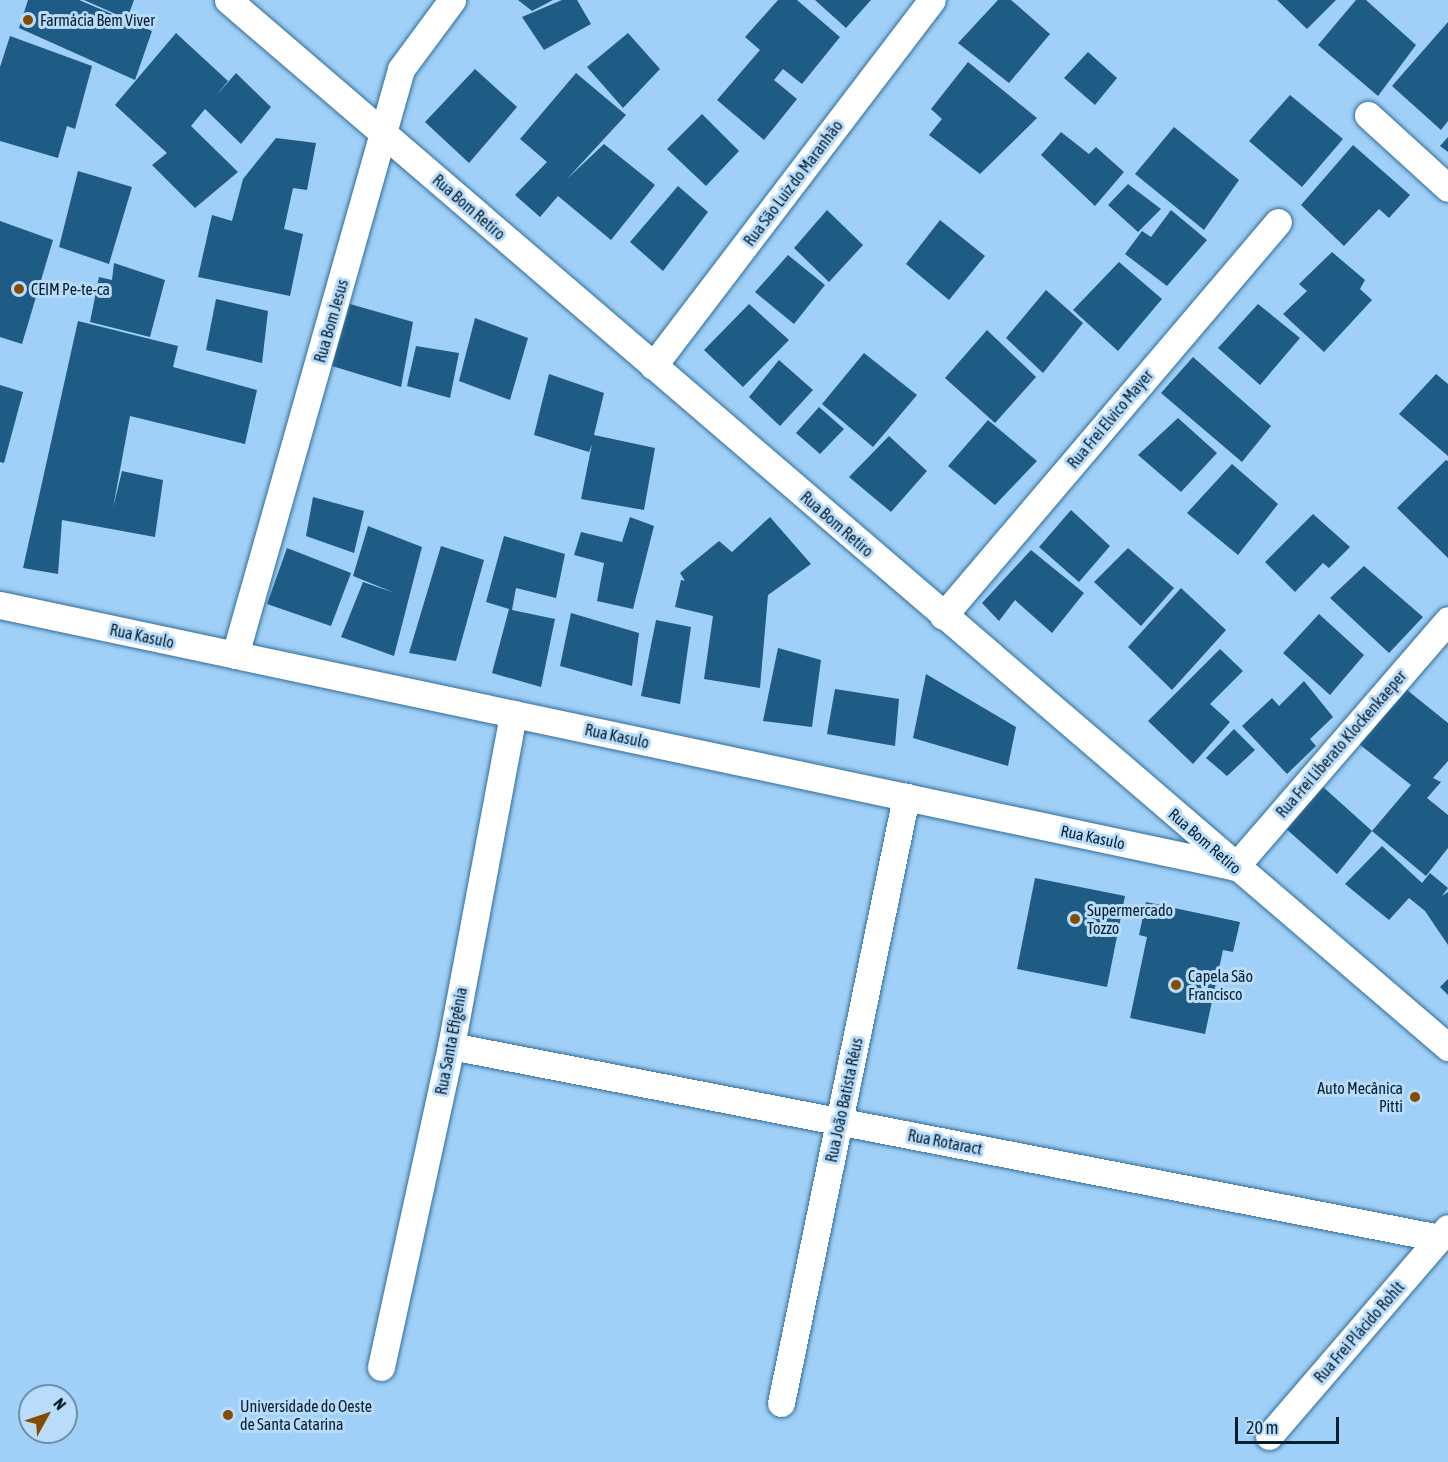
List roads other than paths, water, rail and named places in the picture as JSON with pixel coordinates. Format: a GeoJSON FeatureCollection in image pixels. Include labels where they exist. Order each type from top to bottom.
{"type":"FeatureCollection","features":[{"type":"Feature","properties":{"kind":"street","name":"Rua Bom Retiro"},"geometry":{"type":"LineString","coordinates":[[228,0],[1235,867],[1448,1047]]}},
{"type":"Feature","properties":{"kind":"street","name":"Rua Bom Jesus"},"geometry":{"type":"LineString","coordinates":[[235,655],[401,69],[452,0]]}},
{"type":"Feature","properties":{"kind":"street","name":"Rua São Luiz do Maranhão"},"geometry":{"type":"LineString","coordinates":[[653,366],[932,0]]}},
{"type":"Feature","properties":{"kind":"street"},"geometry":{"type":"LineString","coordinates":[[1368,116],[1448,188]]}},
{"type":"Feature","properties":{"kind":"street","name":"Rua Frei Elvico Mayer"},"geometry":{"type":"LineString","coordinates":[[943,616],[1278,222]]}},
{"type":"Feature","properties":{"kind":"street","name":"Rua Kasulo"},"geometry":{"type":"LineString","coordinates":[[0,605],[1235,867]]}},
{"type":"Feature","properties":{"kind":"street","name":"Rua Frei Liberato Klockenkaeper"},"geometry":{"type":"LineString","coordinates":[[1235,867],[1448,621]]}},
{"type":"Feature","properties":{"kind":"street","name":"Rua Santa Efigênia"},"geometry":{"type":"LineString","coordinates":[[381,1367],[451,1046],[513,714]]}},
{"type":"Feature","properties":{"kind":"street","name":"Rua João Batista Réus"},"geometry":{"type":"LineString","coordinates":[[781,1403],[906,797]]}},
{"type":"Feature","properties":{"kind":"street","name":"Rua Rotaract"},"geometry":{"type":"LineString","coordinates":[[451,1046],[1444,1233]]}},
{"type":"Feature","properties":{"kind":"street","name":"Rua Frei Plácido Rohlt"},"geometry":{"type":"LineString","coordinates":[[1269,1436],[1444,1233]]}},
{"type":"Feature","properties":{"kind":"place","name":"Farmácia Bem Viver"},"geometry":{"type":"Point","coordinates":[28,20]}},
{"type":"Feature","properties":{"kind":"place","name":"CEIM Pe-te-ca"},"geometry":{"type":"Point","coordinates":[19,289]}},
{"type":"Feature","properties":{"kind":"place","name":"Supermercado Tozzo"},"geometry":{"type":"Point","coordinates":[1075,919]}},
{"type":"Feature","properties":{"kind":"place","name":"Capela São Francisco"},"geometry":{"type":"Point","coordinates":[1176,985]}},
{"type":"Feature","properties":{"kind":"place","name":"Auto Mecânica Pitti"},"geometry":{"type":"Point","coordinates":[1415,1097]}},
{"type":"Feature","properties":{"kind":"place","name":"Universidade do Oeste de Santa Catarina"},"geometry":{"type":"Point","coordinates":[228,1415]}}]}
